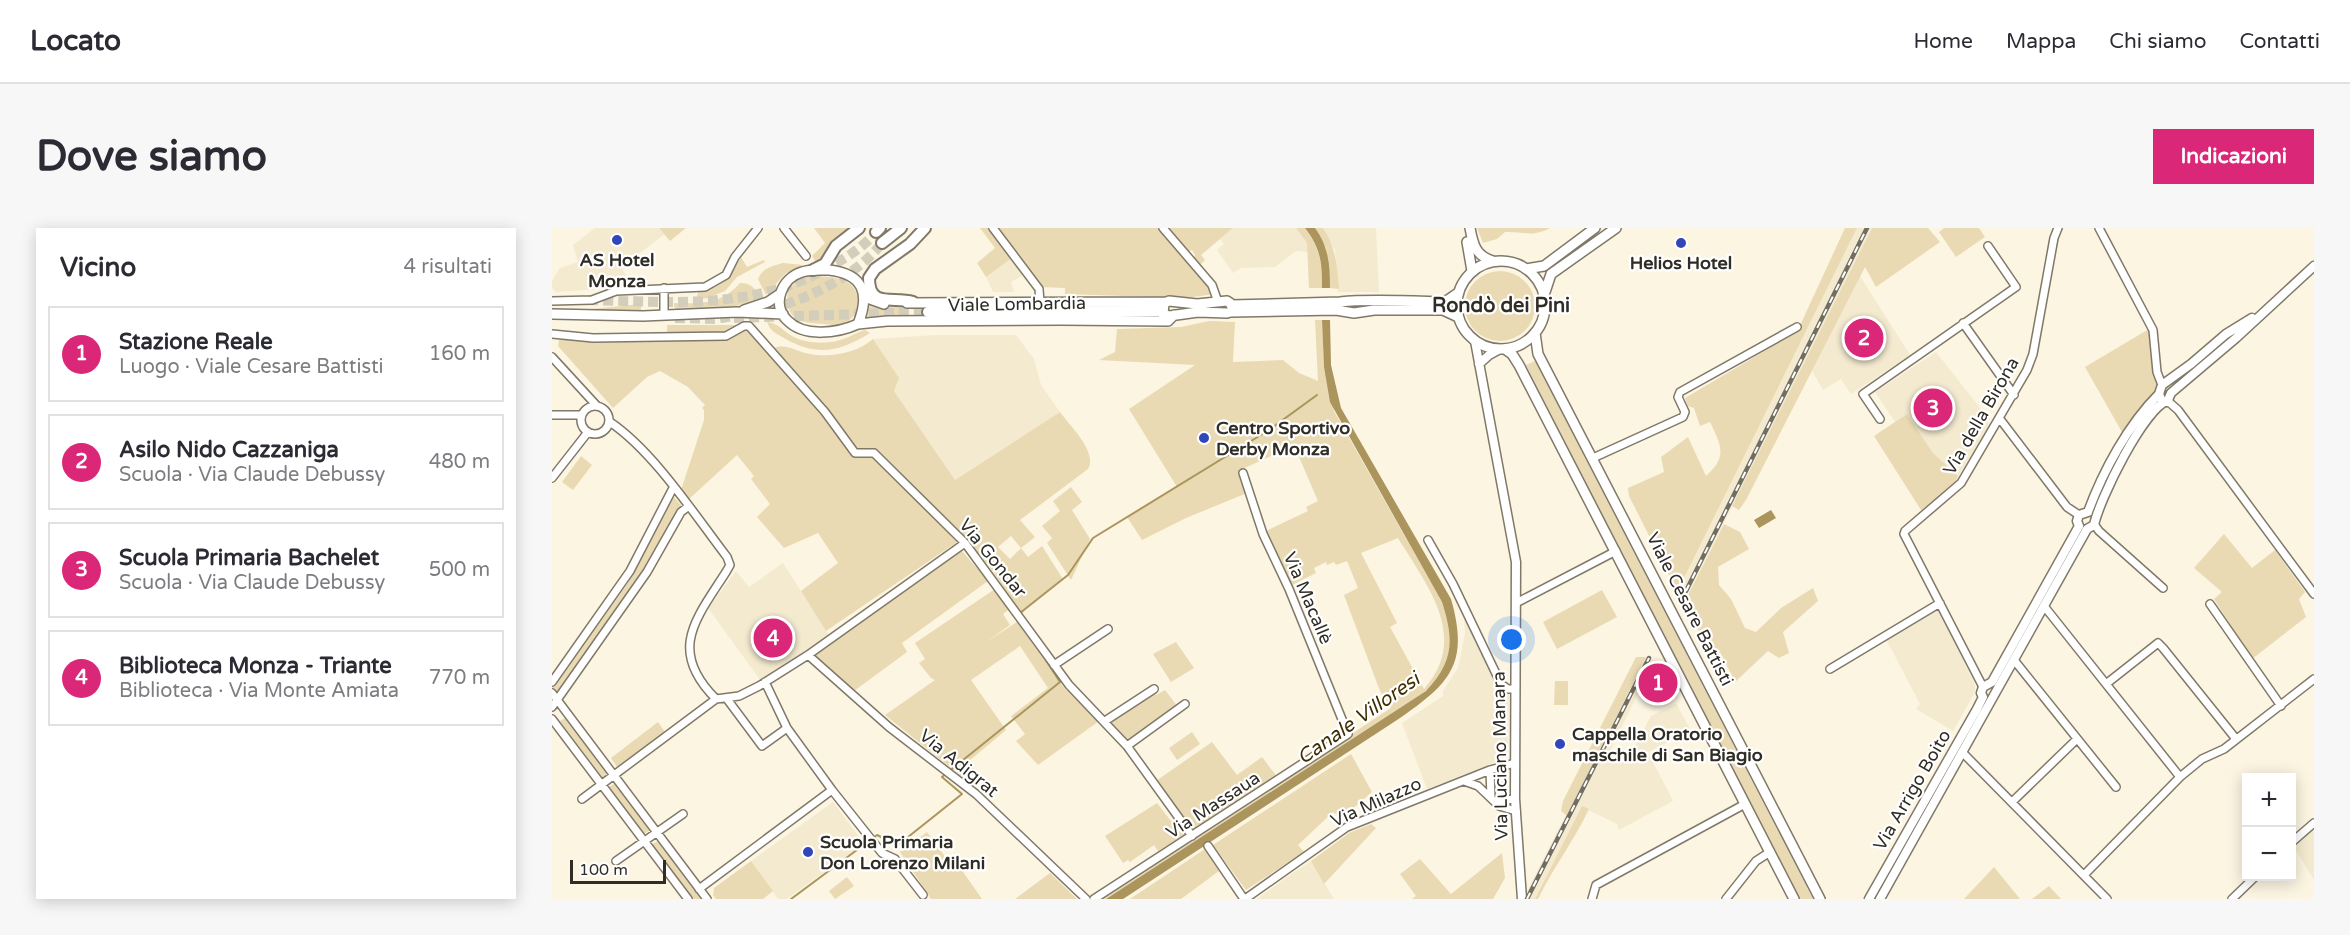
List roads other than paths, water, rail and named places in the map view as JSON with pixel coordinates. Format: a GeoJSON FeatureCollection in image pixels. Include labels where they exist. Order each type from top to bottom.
{"type":"FeatureCollection","features":[{"type":"Feature","properties":{"kind":"highway"},"geometry":{"type":"LineString","coordinates":[[813,270],[825,264],[836,246],[859,228]]}},
{"type":"Feature","properties":{"kind":"highway"},"geometry":{"type":"LineString","coordinates":[[882,243],[901,228]]}},
{"type":"Feature","properties":{"kind":"highway"},"geometry":{"type":"LineString","coordinates":[[863,291],[868,268],[922,228]]}},
{"type":"Feature","properties":{"kind":"highway"},"geometry":{"type":"LineString","coordinates":[[913,302],[879,299],[872,293],[869,278],[875,269],[910,244],[922,228]]}},
{"type":"Feature","properties":{"kind":"highway"},"geometry":{"type":"LineString","coordinates":[[928,312],[1164,306]]}},
{"type":"Feature","properties":{"kind":"main road"},"geometry":{"type":"LineString","coordinates":[[1464,228],[1472,271]]}},
{"type":"Feature","properties":{"kind":"main road"},"geometry":{"type":"LineString","coordinates":[[1470,228],[1477,252],[1493,261],[1510,262],[1526,269],[1537,280],[1544,296]]}},
{"type":"Feature","properties":{"kind":"main road"},"geometry":{"type":"LineString","coordinates":[[1526,269],[1544,266],[1595,228]]}},
{"type":"Feature","properties":{"kind":"main road"},"geometry":{"type":"LineString","coordinates":[[1502,349],[1516,346],[1535,333],[1543,317],[1544,296],[1551,274],[1616,228]]}},
{"type":"Feature","properties":{"kind":"main road"},"geometry":{"type":"LineString","coordinates":[[1493,261],[1472,271],[1458,293],[1458,317],[1462,327],[1475,341],[1512,354],[1519,365],[1794,899]]}},
{"type":"Feature","properties":{"kind":"main road"},"geometry":{"type":"LineString","coordinates":[[804,271],[844,272],[851,275],[863,291],[863,312],[858,324],[836,332],[809,331],[792,324],[783,314],[780,294],[783,285],[791,277],[804,271]]}},
{"type":"Feature","properties":{"kind":"main road","name":"Viale Lombardia"},"geometry":{"type":"LineString","coordinates":[[863,291],[880,304],[891,305],[913,302],[1164,306],[1227,302],[1232,309]]}},
{"type":"Feature","properties":{"kind":"main road","name":"Viale Lombardia"},"geometry":{"type":"LineString","coordinates":[[1164,306],[1166,315],[1174,315],[1354,299],[1373,302],[1439,302],[1448,300],[1458,293]]}},
{"type":"Feature","properties":{"kind":"main road"},"geometry":{"type":"LineString","coordinates":[[737,312],[768,302],[780,294]]}},
{"type":"Feature","properties":{"kind":"main road","name":"Viale Lombardia"},"geometry":{"type":"LineString","coordinates":[[1232,309],[1336,310],[1354,313],[1374,310],[1443,310],[1458,317]]}},
{"type":"Feature","properties":{"kind":"main road"},"geometry":{"type":"LineString","coordinates":[[552,314],[664,315],[737,312],[783,314]]}},
{"type":"Feature","properties":{"kind":"main road","name":"Viale Lombardia"},"geometry":{"type":"LineString","coordinates":[[858,324],[887,321],[1168,321],[1174,315]]}},
{"type":"Feature","properties":{"kind":"main road","name":"Viale Cesare Battisti"},"geometry":{"type":"LineString","coordinates":[[1535,333],[1538,354],[1820,899]]}},
{"type":"Feature","properties":{"kind":"street"},"geometry":{"type":"LineString","coordinates":[[552,301],[592,300],[616,291],[705,287],[726,275],[735,257],[758,228]]}},
{"type":"Feature","properties":{"kind":"street"},"geometry":{"type":"LineString","coordinates":[[784,228],[806,256]]}},
{"type":"Feature","properties":{"kind":"street"},"geometry":{"type":"LineString","coordinates":[[993,228],[1039,289],[1040,303]]}},
{"type":"Feature","properties":{"kind":"street"},"geometry":{"type":"LineString","coordinates":[[1163,228],[1212,285],[1218,302]]}},
{"type":"Feature","properties":{"kind":"street","name":"Via della Birona"},"geometry":{"type":"LineString","coordinates":[[1986,686],[1904,534],[1961,483],[2027,370],[2033,354],[2054,238],[2058,228]]}},
{"type":"Feature","properties":{"kind":"street"},"geometry":{"type":"LineString","coordinates":[[2099,228],[2153,330],[2157,372],[2162,393],[2178,410],[2314,594]]}},
{"type":"Feature","properties":{"kind":"street"},"geometry":{"type":"LineString","coordinates":[[1880,419],[1863,394],[2016,287],[1988,246]]}},
{"type":"Feature","properties":{"kind":"street","name":"Via Arrigo Boito"},"geometry":{"type":"LineString","coordinates":[[2162,393],[2169,398],[2171,393],[2311,272]]}},
{"type":"Feature","properties":{"kind":"street"},"geometry":{"type":"LineString","coordinates":[[664,288],[664,315]]}},
{"type":"Feature","properties":{"kind":"street","name":"Via Arrigo Boito"},"geometry":{"type":"LineString","coordinates":[[2084,514],[2126,436],[2145,408],[2233,329],[2263,312]]}},
{"type":"Feature","properties":{"kind":"street"},"geometry":{"type":"LineString","coordinates":[[1963,323],[2014,395]]}},
{"type":"Feature","properties":{"kind":"street","name":"Via Gondar"},"geometry":{"type":"LineString","coordinates":[[552,334],[593,338],[726,336],[744,326],[749,326],[825,412],[855,453],[874,453],[965,543],[1014,607],[1053,665],[1127,746],[1192,836]]}},
{"type":"Feature","properties":{"kind":"street"},"geometry":{"type":"LineString","coordinates":[[1593,458],[1683,417],[1685,412],[1678,397],[1680,392],[1797,327]]}},
{"type":"Feature","properties":{"kind":"street","name":"Via Luciano Manara"},"geometry":{"type":"LineString","coordinates":[[1475,341],[1516,562],[1515,799],[1521,895]]}},
{"type":"Feature","properties":{"kind":"street"},"geometry":{"type":"LineString","coordinates":[[1479,364],[1488,355],[1502,349]]}},
{"type":"Feature","properties":{"kind":"street"},"geometry":{"type":"LineString","coordinates":[[552,357],[597,406],[606,411],[610,422],[626,433],[689,506],[727,557],[730,565],[695,621],[689,650],[693,671],[716,699]]}},
{"type":"Feature","properties":{"kind":"street"},"geometry":{"type":"LineString","coordinates":[[582,390],[584,412],[581,423],[588,432],[602,433],[610,422]]}},
{"type":"Feature","properties":{"kind":"street","name":"Via Arrigo Boito"},"geometry":{"type":"LineString","coordinates":[[1870,898],[1990,696],[2014,660],[2091,526],[2135,435],[2162,393]]}},
{"type":"Feature","properties":{"kind":"street"},"geometry":{"type":"LineString","coordinates":[[552,415],[584,412],[597,406]]}},
{"type":"Feature","properties":{"kind":"street"},"geometry":{"type":"LineString","coordinates":[[2000,419],[2067,507],[2084,514],[2091,526],[2163,588]]}},
{"type":"Feature","properties":{"kind":"street"},"geometry":{"type":"LineString","coordinates":[[552,478],[588,432]]}},
{"type":"Feature","properties":{"kind":"street","name":"Via Macallè"},"geometry":{"type":"LineString","coordinates":[[1243,473],[1263,534],[1289,589],[1348,734]]}},
{"type":"Feature","properties":{"kind":"street"},"geometry":{"type":"LineString","coordinates":[[552,682],[630,571],[673,488]]}},
{"type":"Feature","properties":{"kind":"street"},"geometry":{"type":"LineString","coordinates":[[552,707],[555,696],[646,572],[681,512],[689,506]]}},
{"type":"Feature","properties":{"kind":"street"},"geometry":{"type":"LineString","coordinates":[[2084,514],[2078,521],[2091,526]]}},
{"type":"Feature","properties":{"kind":"street","name":"Via Arrigo Boito"},"geometry":{"type":"LineString","coordinates":[[1986,686],[2091,526]]}},
{"type":"Feature","properties":{"kind":"street"},"geometry":{"type":"LineString","coordinates":[[1428,540],[1453,584],[1501,684],[1508,689],[1515,689]]}},
{"type":"Feature","properties":{"kind":"street"},"geometry":{"type":"LineString","coordinates":[[582,799],[716,699],[727,699],[748,693],[808,655],[965,543]]}},
{"type":"Feature","properties":{"kind":"street"},"geometry":{"type":"LineString","coordinates":[[1516,603],[1616,552]]}},
{"type":"Feature","properties":{"kind":"street"},"geometry":{"type":"LineString","coordinates":[[1830,669],[1940,603]]}},
{"type":"Feature","properties":{"kind":"street"},"geometry":{"type":"LineString","coordinates":[[2210,604],[2281,706]]}},
{"type":"Feature","properties":{"kind":"street"},"geometry":{"type":"LineString","coordinates":[[2044,606],[2180,777]]}},
{"type":"Feature","properties":{"kind":"street"},"geometry":{"type":"LineString","coordinates":[[1053,665],[1108,629]]}},
{"type":"Feature","properties":{"kind":"street"},"geometry":{"type":"LineString","coordinates":[[2106,684],[2158,643],[2236,740]]}},
{"type":"Feature","properties":{"kind":"street","name":"Via Adigrat"},"geometry":{"type":"LineString","coordinates":[[808,655],[889,727],[976,794],[1086,899]]}},
{"type":"Feature","properties":{"kind":"street"},"geometry":{"type":"LineString","coordinates":[[2014,660],[2116,787]]}},
{"type":"Feature","properties":{"kind":"street"},"geometry":{"type":"LineString","coordinates":[[2085,874],[2180,777],[2202,759],[2236,740],[2314,680]]}},
{"type":"Feature","properties":{"kind":"street"},"geometry":{"type":"LineString","coordinates":[[765,682],[787,728],[832,790],[882,853],[895,859],[923,895]]}},
{"type":"Feature","properties":{"kind":"street"},"geometry":{"type":"LineString","coordinates":[[1986,686],[1994,687],[1990,696],[1981,693],[1986,686]]}},
{"type":"Feature","properties":{"kind":"street"},"geometry":{"type":"LineString","coordinates":[[1105,721],[1154,689]]}},
{"type":"Feature","properties":{"kind":"street"},"geometry":{"type":"LineString","coordinates":[[555,696],[707,899]]}},
{"type":"Feature","properties":{"kind":"street","name":"Via Arrigo Boito"},"geometry":{"type":"LineString","coordinates":[[1880,899],[1962,752],[1990,696]]}},
{"type":"Feature","properties":{"kind":"street"},"geometry":{"type":"LineString","coordinates":[[727,699],[762,746],[787,728]]}},
{"type":"Feature","properties":{"kind":"street"},"geometry":{"type":"LineString","coordinates":[[1127,746],[1185,704]]}},
{"type":"Feature","properties":{"kind":"street"},"geometry":{"type":"LineString","coordinates":[[552,719],[688,899]]}},
{"type":"Feature","properties":{"kind":"street","name":"Via Massaua"},"geometry":{"type":"LineString","coordinates":[[1094,899],[1348,734]]}},
{"type":"Feature","properties":{"kind":"street"},"geometry":{"type":"LineString","coordinates":[[2012,802],[2077,739]]}},
{"type":"Feature","properties":{"kind":"street"},"geometry":{"type":"LineString","coordinates":[[1962,752],[2108,899]]}},
{"type":"Feature","properties":{"kind":"street","name":"Via Milazzo"},"geometry":{"type":"LineString","coordinates":[[1244,899],[1347,827],[1490,770],[1515,763]]}},
{"type":"Feature","properties":{"kind":"street"},"geometry":{"type":"LineString","coordinates":[[1490,770],[1493,799]]}},
{"type":"Feature","properties":{"kind":"street"},"geometry":{"type":"LineString","coordinates":[[1464,781],[1478,786],[1499,806],[1516,811]]}},
{"type":"Feature","properties":{"kind":"street"},"geometry":{"type":"LineString","coordinates":[[699,889],[832,790]]}},
{"type":"Feature","properties":{"kind":"street"},"geometry":{"type":"LineString","coordinates":[[1493,799],[1515,799]]}},
{"type":"Feature","properties":{"kind":"street"},"geometry":{"type":"LineString","coordinates":[[1592,899],[1596,885],[1745,804]]}},
{"type":"Feature","properties":{"kind":"street"},"geometry":{"type":"LineString","coordinates":[[616,861],[683,814]]}},
{"type":"Feature","properties":{"kind":"street"},"geometry":{"type":"LineString","coordinates":[[2296,839],[2314,823]]}},
{"type":"Feature","properties":{"kind":"street"},"geometry":{"type":"LineString","coordinates":[[1208,846],[1244,899]]}},
{"type":"Feature","properties":{"kind":"street"},"geometry":{"type":"LineString","coordinates":[[1726,899],[1756,861],[1770,852]]}},
{"type":"Feature","properties":{"kind":"street"},"geometry":{"type":"LineString","coordinates":[[2232,899],[2251,881]]}},
{"type":"Feature","properties":{"kind":"waterway"},"geometry":{"type":"LineString","coordinates":[[1020,613],[1068,575],[1093,538],[1269,430],[1317,395]]}},
{"type":"Feature","properties":{"kind":"waterway"},"geometry":{"type":"LineString","coordinates":[[791,899],[877,835],[898,845],[962,794],[942,777],[1060,682],[1038,648]]}},
{"type":"Feature","properties":{"kind":"tunnel"},"geometry":{"type":"LineString","coordinates":[[588,300],[685,302],[746,296],[777,289],[807,278],[842,260],[876,232]]}},
{"type":"Feature","properties":{"kind":"tunnel"},"geometry":{"type":"LineString","coordinates":[[756,312],[790,303],[825,288],[871,256],[882,243]]}},
{"type":"Feature","properties":{"kind":"tunnel"},"geometry":{"type":"LineString","coordinates":[[734,318],[928,312]]}},
{"type":"Feature","properties":{"kind":"tunnel"},"geometry":{"type":"LineString","coordinates":[[675,318],[715,319],[740,315]]}},
{"type":"Feature","properties":{"kind":"railway"},"geometry":{"type":"LineString","coordinates":[[1686,591],[1867,228]]}},
{"type":"Feature","properties":{"kind":"railway"},"geometry":{"type":"LineString","coordinates":[[1527,899],[1649,658]]}},
{"type":"Feature","properties":{"kind":"place","name":"AS Hotel Monza"},"geometry":{"type":"Point","coordinates":[617,240]}},
{"type":"Feature","properties":{"kind":"place","name":"Helios Hotel"},"geometry":{"type":"Point","coordinates":[1681,243]}},
{"type":"Feature","properties":{"kind":"place","name":"Asilo Nido Cazzaniga"},"geometry":{"type":"Point","coordinates":[1864,338]}},
{"type":"Feature","properties":{"kind":"place","name":"Scuola Primaria Bachelet"},"geometry":{"type":"Point","coordinates":[1933,408]}},
{"type":"Feature","properties":{"kind":"place","name":"Centro Sportivo Derby Monza"},"geometry":{"type":"Point","coordinates":[1204,438]}},
{"type":"Feature","properties":{"kind":"place","name":"Biblioteca Monza - Triante"},"geometry":{"type":"Point","coordinates":[773,638]}},
{"type":"Feature","properties":{"kind":"place","name":"Stazione Reale"},"geometry":{"type":"Point","coordinates":[1658,683]}},
{"type":"Feature","properties":{"kind":"place","name":"Cappella Oratorio maschile di San Biagio"},"geometry":{"type":"Point","coordinates":[1560,744]}},
{"type":"Feature","properties":{"kind":"place","name":"Scuola Primaria Don Lorenzo Milani"},"geometry":{"type":"Point","coordinates":[808,852]}},
{"type":"Feature","properties":{"kind":"district","name":"Rondò dei Pini"},"geometry":{"type":"Point","coordinates":[1501,305]}},
{"type":"Feature","properties":{"kind":"water label","name":"Canale Villoresi"},"geometry":{"type":"Point","coordinates":[1358,718]}}]}
